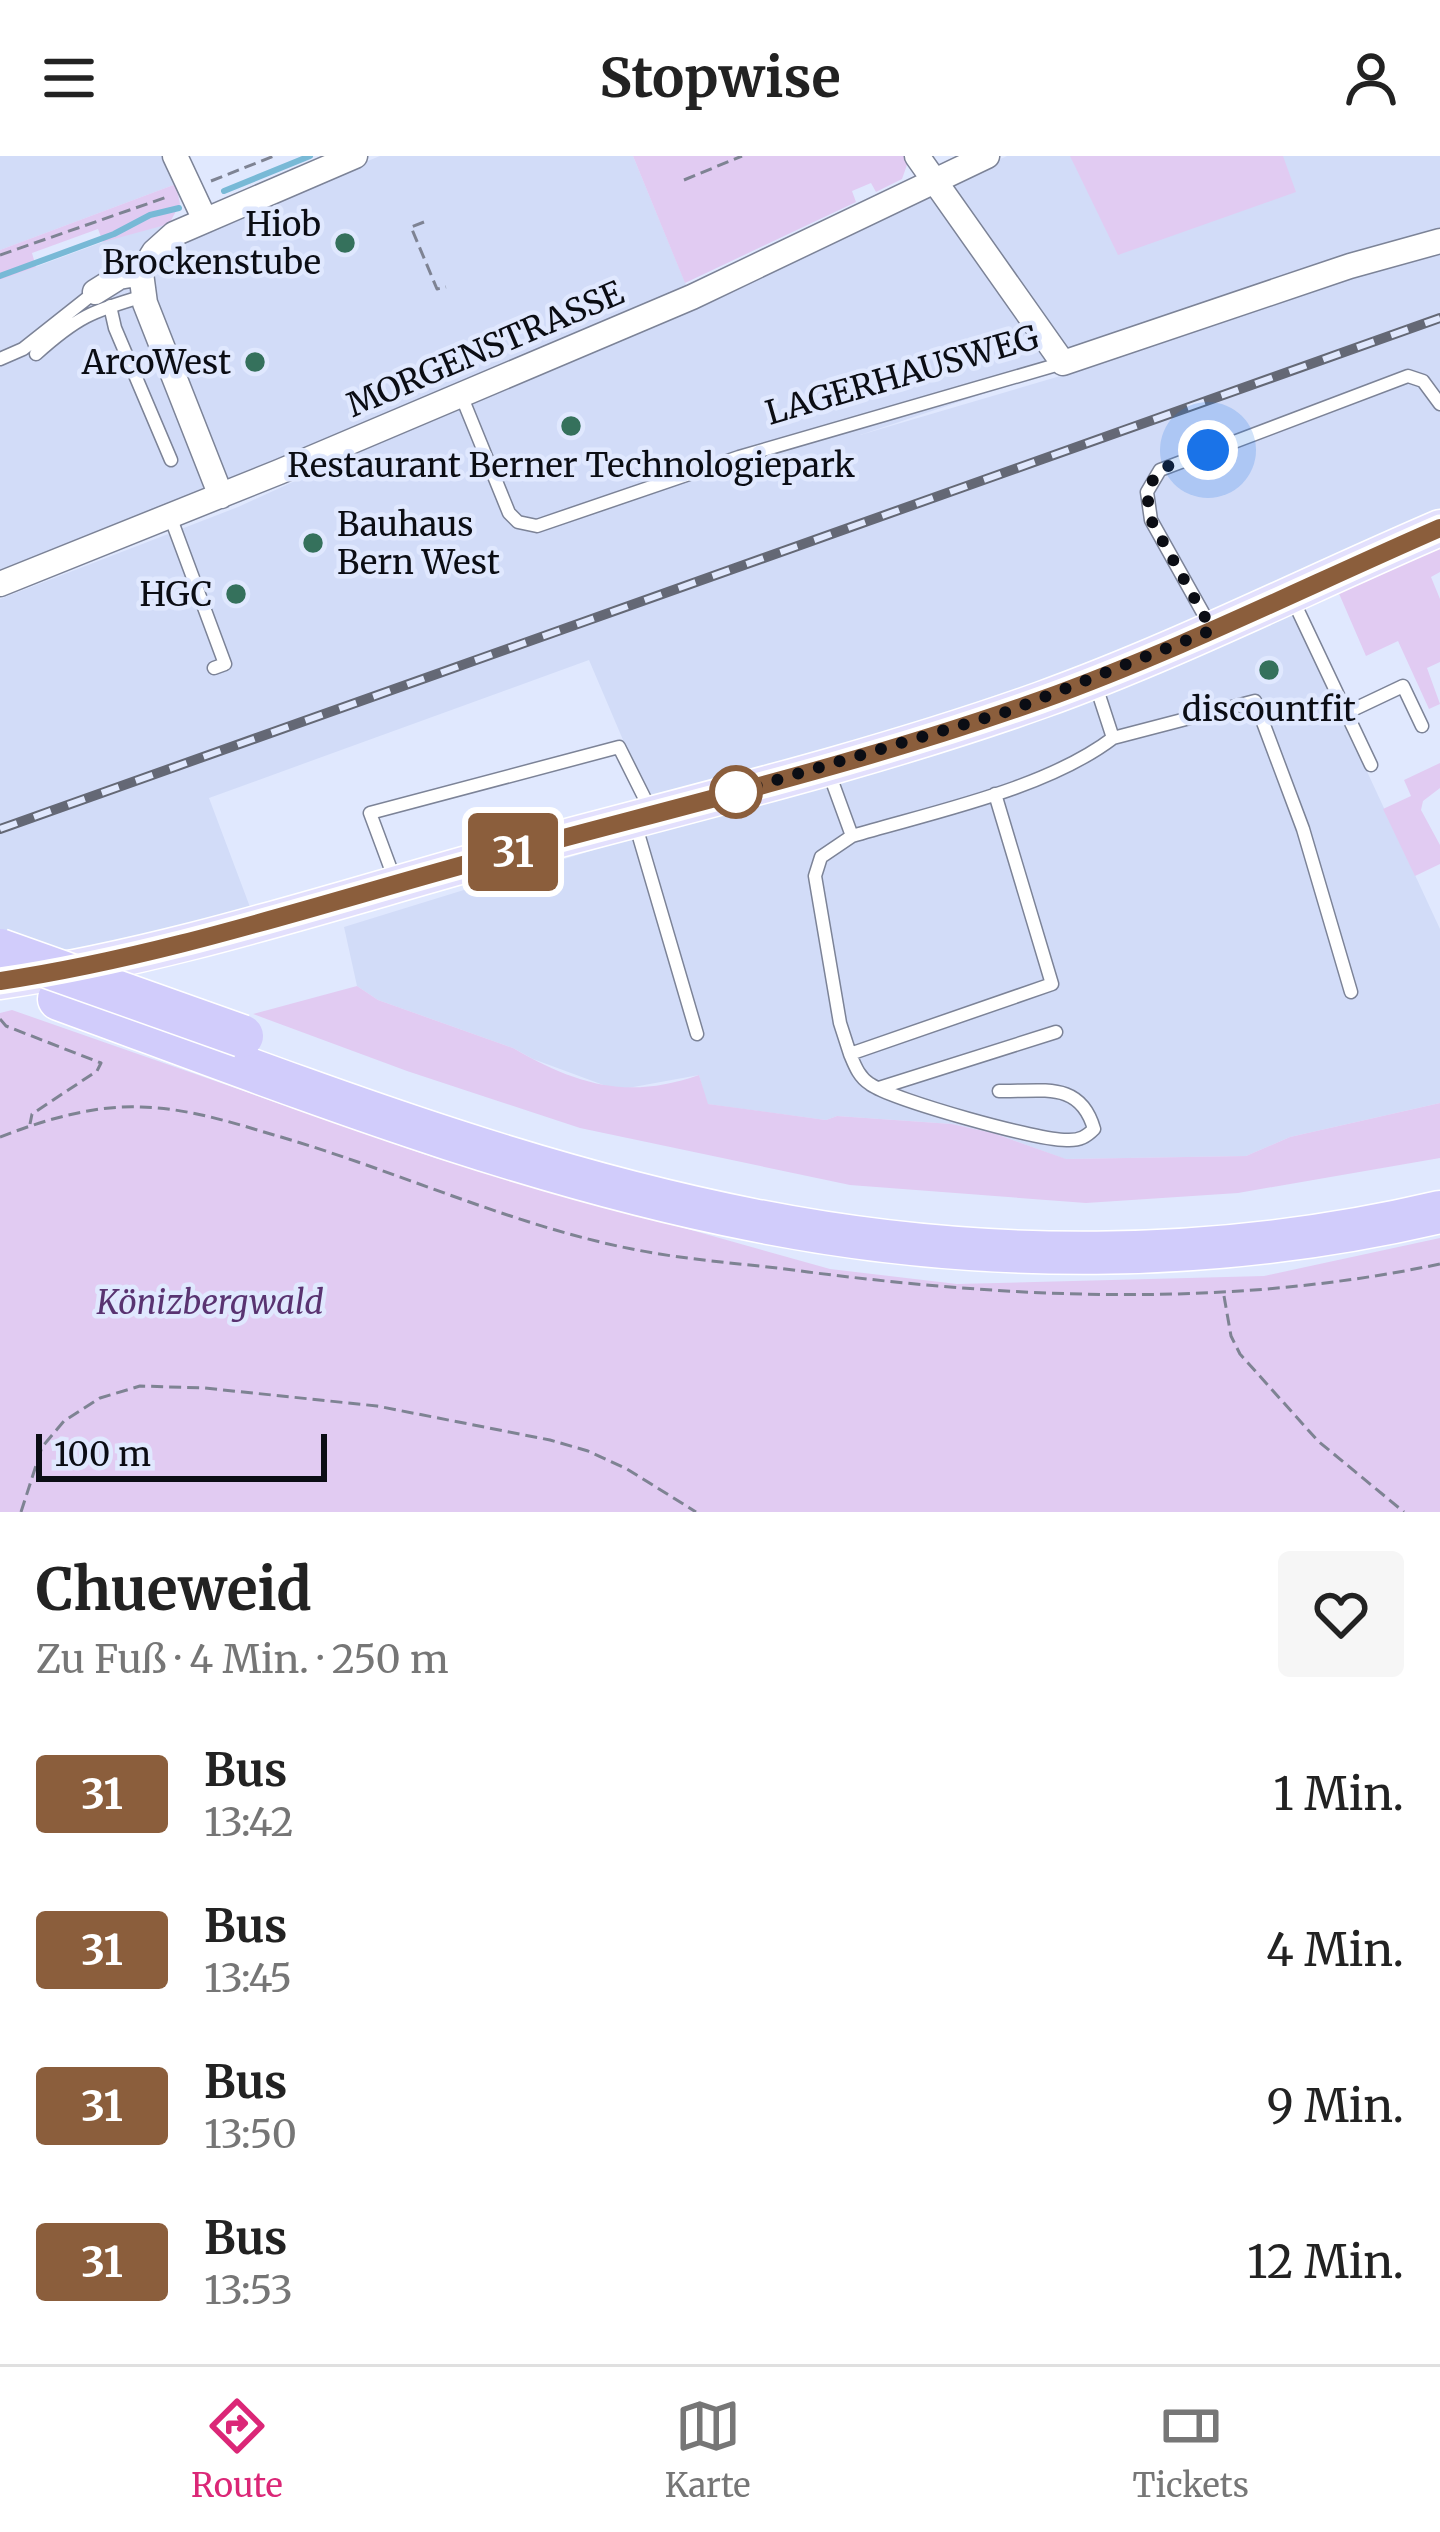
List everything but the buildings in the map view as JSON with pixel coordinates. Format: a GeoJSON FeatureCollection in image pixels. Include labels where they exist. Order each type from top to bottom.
{"type":"FeatureCollection","features":[{"type":"Feature","properties":{"kind":"highway"},"geometry":{"type":"LineString","coordinates":[[0,950],[450,1109],[598,1155],[758,1193],[890,1214],[1026,1225],[1160,1224],[1318,1208],[1440,1184]]}},
{"type":"Feature","properties":{"kind":"highway"},"geometry":{"type":"LineString","coordinates":[[0,980],[424,1130],[591,1181],[715,1212],[851,1237],[1008,1252],[1162,1251],[1322,1235],[1440,1212]]}},
{"type":"Feature","properties":{"kind":"main road"},"geometry":{"type":"LineString","coordinates":[[0,980],[91,965],[644,819],[974,722],[1093,680],[1440,528]]}},
{"type":"Feature","properties":{"kind":"street"},"geometry":{"type":"LineString","coordinates":[[175,156],[205,220]]}},
{"type":"Feature","properties":{"kind":"street"},"geometry":{"type":"LineString","coordinates":[[221,496],[143,285],[160,245],[205,220],[355,156]]}},
{"type":"Feature","properties":{"kind":"street"},"geometry":{"type":"LineString","coordinates":[[917,156],[1063,363]]}},
{"type":"Feature","properties":{"kind":"street","name":"MORGENSTRASSE"},"geometry":{"type":"LineString","coordinates":[[0,584],[692,297],[987,156]]}},
{"type":"Feature","properties":{"kind":"street","name":"LAGERHAUSWEG"},"geometry":{"type":"LineString","coordinates":[[1063,363],[1350,266],[1440,241]]}},
{"type":"Feature","properties":{"kind":"street"},"geometry":{"type":"LineString","coordinates":[[103,299],[119,277],[143,285]]}},
{"type":"Feature","properties":{"kind":"lane"},"geometry":{"type":"LineString","coordinates":[[36,354],[103,299]]}},
{"type":"Feature","properties":{"kind":"lane"},"geometry":{"type":"LineString","coordinates":[[0,359],[23,350],[103,299]]}},
{"type":"Feature","properties":{"kind":"lane"},"geometry":{"type":"LineString","coordinates":[[103,299],[171,460]]}},
{"type":"Feature","properties":{"kind":"lane","name":"LAGERHAUSWEG"},"geometry":{"type":"LineString","coordinates":[[461,394],[509,513],[537,526],[739,457],[1063,363]]}},
{"type":"Feature","properties":{"kind":"lane"},"geometry":{"type":"LineString","coordinates":[[1212,630],[1151,520],[1147,492],[1160,470],[1400,378],[1423,381],[1440,404]]}},
{"type":"Feature","properties":{"kind":"lane"},"geometry":{"type":"LineString","coordinates":[[170,516],[225,664],[214,668]]}},
{"type":"Feature","properties":{"kind":"lane"},"geometry":{"type":"LineString","coordinates":[[1290,593],[1371,765]]}},
{"type":"Feature","properties":{"kind":"lane"},"geometry":{"type":"LineString","coordinates":[[1093,680],[1114,738]]}},
{"type":"Feature","properties":{"kind":"lane"},"geometry":{"type":"LineString","coordinates":[[1346,712],[1403,686],[1422,726]]}},
{"type":"Feature","properties":{"kind":"lane"},"geometry":{"type":"LineString","coordinates":[[999,1091],[1073,1094],[1088,1107],[1094,1130],[1081,1138],[1047,1139],[878,1089],[860,1075],[850,1054],[828,959],[815,876],[821,857],[852,836],[995,794],[1096,752],[1114,738],[1256,701],[1303,829],[1351,992]]}},
{"type":"Feature","properties":{"kind":"lane"},"geometry":{"type":"LineString","coordinates":[[396,884],[370,813],[619,747],[644,819],[697,1034]]}},
{"type":"Feature","properties":{"kind":"lane"},"geometry":{"type":"LineString","coordinates":[[827,766],[852,836]]}},
{"type":"Feature","properties":{"kind":"lane"},"geometry":{"type":"LineString","coordinates":[[850,1054],[1052,983],[995,794]]}},
{"type":"Feature","properties":{"kind":"lane"},"geometry":{"type":"LineString","coordinates":[[878,1089],[1056,1032]]}},
{"type":"Feature","properties":{"kind":"path"},"geometry":{"type":"LineString","coordinates":[[204,184],[274,156]]}},
{"type":"Feature","properties":{"kind":"path"},"geometry":{"type":"LineString","coordinates":[[684,180],[742,156]]}},
{"type":"Feature","properties":{"kind":"path"},"geometry":{"type":"LineString","coordinates":[[0,255],[183,191]]}},
{"type":"Feature","properties":{"kind":"path"},"geometry":{"type":"LineString","coordinates":[[424,222],[411,227],[437,290],[446,287]]}},
{"type":"Feature","properties":{"kind":"path"},"geometry":{"type":"LineString","coordinates":[[0,1018],[6,1026],[100,1063],[98,1071],[32,1114],[30,1125],[0,1137]]}},
{"type":"Feature","properties":{"kind":"path"},"geometry":{"type":"LineString","coordinates":[[1224,1294],[1240,1354],[1318,1442],[1404,1512]]}},
{"type":"Feature","properties":{"kind":"path"},"geometry":{"type":"LineString","coordinates":[[21,1512],[42,1447],[64,1421],[100,1398],[140,1386],[376,1406],[550,1440],[627,1468],[695,1512]]}},
{"type":"Feature","properties":{"kind":"shaded area"},"geometry":{"type":"Polygon","coordinates":[[[0,156],[165,156],[176,184],[0,250],[0,156]]]}},
{"type":"Feature","properties":{"kind":"shaded area"},"geometry":{"type":"Polygon","coordinates":[[[380,156],[633,156],[689,292],[0,581],[0,280],[130,232],[169,224],[196,230],[380,156]]]}},
{"type":"Feature","properties":{"kind":"shaded area"},"geometry":{"type":"Polygon","coordinates":[[[1007,156],[1440,156],[1440,241],[860,435],[1067,374],[1440,248],[1440,519],[1093,668],[652,808],[589,660],[209,798],[253,915],[73,949],[0,949],[0,599],[238,507],[1007,156]]]}},
{"type":"Feature","properties":{"kind":"shaded area"},"geometry":{"type":"Polygon","coordinates":[[[1288,601],[1440,929],[1440,1103],[1290,1137],[1246,1156],[1065,1159],[952,1124],[837,1116],[826,1120],[707,1104],[699,1075],[617,1090],[378,1000],[357,986],[344,927],[1047,710],[1288,601]]]}},
{"type":"Feature","properties":{"kind":"green space"},"geometry":{"type":"Polygon","coordinates":[[[633,156],[905,156],[908,162],[902,179],[876,192],[871,183],[852,191],[856,202],[685,283],[633,156]]]}},
{"type":"Feature","properties":{"kind":"green space"},"geometry":{"type":"Polygon","coordinates":[[[1070,156],[1283,156],[1296,192],[1118,255],[1070,156]]]}},
{"type":"Feature","properties":{"kind":"green space"},"geometry":{"type":"Polygon","coordinates":[[[176,184],[180,204],[169,224],[103,242],[98,229],[32,253],[36,267],[0,280],[0,250],[176,184]]]}},
{"type":"Feature","properties":{"kind":"green space"},"geometry":{"type":"Polygon","coordinates":[[[1440,545],[1440,572],[1431,577],[1440,599],[1440,662],[1427,668],[1440,704],[1429,709],[1398,641],[1366,656],[1337,589],[1440,545]]]}},
{"type":"Feature","properties":{"kind":"green space"},"geometry":{"type":"Polygon","coordinates":[[[1440,763],[1440,788],[1423,801],[1421,810],[1440,845],[1440,864],[1415,876],[1383,809],[1411,796],[1404,780],[1440,763]]]}},
{"type":"Feature","properties":{"kind":"green space"},"geometry":{"type":"Polygon","coordinates":[[[357,986],[378,1000],[603,1085],[649,1087],[699,1075],[708,1104],[826,1120],[837,1116],[952,1124],[1066,1159],[1246,1156],[1290,1137],[1440,1103],[1440,1158],[1238,1193],[1086,1203],[850,1185],[580,1128],[253,1014],[357,986]]]}},
{"type":"Feature","properties":{"kind":"green space","name":"Könizbergwald"},"geometry":{"type":"Polygon","coordinates":[[[12,1010],[435,1158],[830,1269],[957,1284],[1264,1276],[1440,1238],[1440,1512],[0,1512],[0,1013],[12,1010]]]}},
{"type":"Feature","properties":{"kind":"waterway"},"geometry":{"type":"LineString","coordinates":[[224,191],[310,156]]}},
{"type":"Feature","properties":{"kind":"waterway"},"geometry":{"type":"LineString","coordinates":[[0,276],[114,234],[150,215],[179,208]]}},
{"type":"Feature","properties":{"kind":"railway"},"geometry":{"type":"LineString","coordinates":[[0,829],[1440,318]]}},
{"type":"Feature","properties":{"kind":"bus line","name":"31"},"geometry":{"type":"LineString","coordinates":[[0,981],[69,970],[269,920],[635,821],[974,722],[1185,642],[1440,528]]}},
{"type":"Feature","properties":{"kind":"place","name":"Hiob Brockenstube"},"geometry":{"type":"Point","coordinates":[345,243]}},
{"type":"Feature","properties":{"kind":"place","name":"ArcoWest"},"geometry":{"type":"Point","coordinates":[255,362]}},
{"type":"Feature","properties":{"kind":"place","name":"Restaurant Berner Technologiepark"},"geometry":{"type":"Point","coordinates":[571,426]}},
{"type":"Feature","properties":{"kind":"place","name":"Bauhaus Bern West"},"geometry":{"type":"Point","coordinates":[313,543]}},
{"type":"Feature","properties":{"kind":"place","name":"HGC"},"geometry":{"type":"Point","coordinates":[236,594]}},
{"type":"Feature","properties":{"kind":"place","name":"discountfit"},"geometry":{"type":"Point","coordinates":[1269,670]}},
{"type":"Feature","properties":{"kind":"route"},"geometry":{"type":"LineString","coordinates":[[736,792],[1009,711],[1212,630],[1147,506],[1147,492],[1160,470],[1208,450]]}}]}
